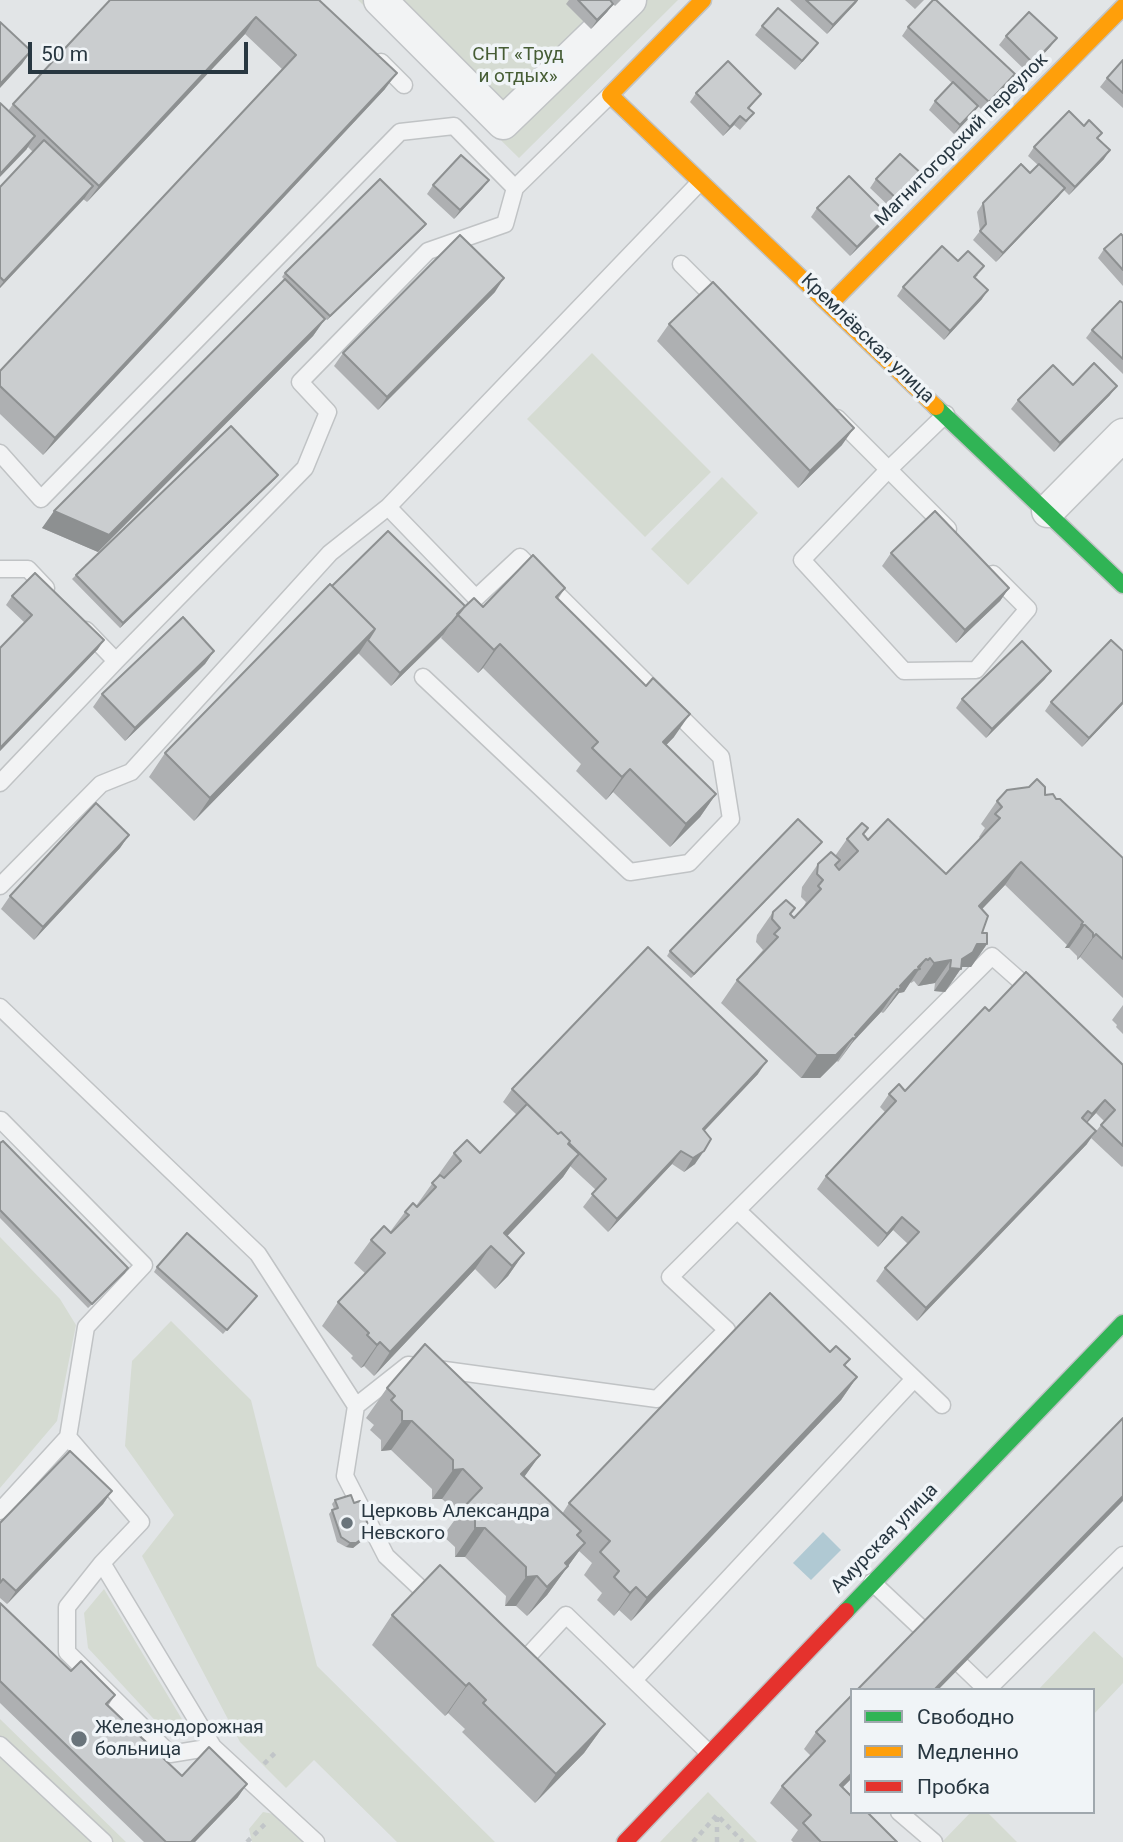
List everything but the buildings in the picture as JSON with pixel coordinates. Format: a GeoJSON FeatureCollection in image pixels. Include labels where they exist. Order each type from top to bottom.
{"type":"FeatureCollection","features":[{"type":"Feature","properties":{"kind":"street"},"geometry":{"type":"LineString","coordinates":[[380,0],[502,123],[631,0]]}},
{"type":"Feature","properties":{"kind":"street"},"geometry":{"type":"LineString","coordinates":[[610,95],[704,0]]}},
{"type":"Feature","properties":{"kind":"street","name":"Магнитогорский переулок"},"geometry":{"type":"LineString","coordinates":[[830,304],[1123,7]]}},
{"type":"Feature","properties":{"kind":"street","name":"Кремлёвская улица"},"geometry":{"type":"LineString","coordinates":[[610,95],[1123,585]]}},
{"type":"Feature","properties":{"kind":"street"},"geometry":{"type":"LineString","coordinates":[[1048,511],[1123,435]]}},
{"type":"Feature","properties":{"kind":"street","name":"Амурская улица"},"geometry":{"type":"LineString","coordinates":[[625,1842],[1123,1323]]}},
{"type":"Feature","properties":{"kind":"lane"},"geometry":{"type":"LineString","coordinates":[[365,47],[404,85]]}},
{"type":"Feature","properties":{"kind":"lane"},"geometry":{"type":"LineString","coordinates":[[0,783],[305,468],[328,412],[300,382],[428,251],[505,224],[515,188],[610,95]]}},
{"type":"Feature","properties":{"kind":"lane"},"geometry":{"type":"LineString","coordinates":[[0,453],[41,499],[400,132],[454,126],[515,188]]}},
{"type":"Feature","properties":{"kind":"lane"},"geometry":{"type":"LineString","coordinates":[[0,886],[101,784],[131,772],[331,553],[388,507],[701,182]]}},
{"type":"Feature","properties":{"kind":"lane"},"geometry":{"type":"LineString","coordinates":[[681,264],[731,313]]}},
{"type":"Feature","properties":{"kind":"lane"},"geometry":{"type":"LineString","coordinates":[[829,411],[963,544]]}},
{"type":"Feature","properties":{"kind":"lane"},"geometry":{"type":"LineString","coordinates":[[946,414],[802,560],[904,671],[976,670],[1028,609],[982,562]]}},
{"type":"Feature","properties":{"kind":"lane"},"geometry":{"type":"LineString","coordinates":[[388,507],[476,598],[520,557],[721,757],[731,820],[689,863],[630,872],[423,677]]}},
{"type":"Feature","properties":{"kind":"lane"},"geometry":{"type":"LineString","coordinates":[[0,569],[28,569],[54,597]]}},
{"type":"Feature","properties":{"kind":"lane"},"geometry":{"type":"LineString","coordinates":[[72,615],[116,661]]}},
{"type":"Feature","properties":{"kind":"lane"},"geometry":{"type":"LineString","coordinates":[[356,1406],[408,1365],[657,1399],[727,1330],[670,1277],[992,956],[1042,1000]]}},
{"type":"Feature","properties":{"kind":"lane"},"geometry":{"type":"LineString","coordinates":[[0,1007],[258,1254],[356,1406],[345,1476],[386,1556],[444,1611]]}},
{"type":"Feature","properties":{"kind":"lane"},"geometry":{"type":"LineString","coordinates":[[0,1511],[68,1437],[86,1326],[144,1265],[1,1120]]}},
{"type":"Feature","properties":{"kind":"lane"},"geometry":{"type":"LineString","coordinates":[[737,1210],[942,1405]]}},
{"type":"Feature","properties":{"kind":"lane"},"geometry":{"type":"LineString","coordinates":[[634,1680],[914,1379]]}},
{"type":"Feature","properties":{"kind":"lane"},"geometry":{"type":"LineString","coordinates":[[68,1437],[141,1521],[102,1563],[67,1607],[67,1652],[170,1754],[213,1747]]}},
{"type":"Feature","properties":{"kind":"lane"},"geometry":{"type":"LineString","coordinates":[[989,1688],[1123,1555]]}},
{"type":"Feature","properties":{"kind":"lane"},"geometry":{"type":"LineString","coordinates":[[102,1563],[213,1747],[316,1842]]}},
{"type":"Feature","properties":{"kind":"lane"},"geometry":{"type":"LineString","coordinates":[[872,1582],[922,1628]]}},
{"type":"Feature","properties":{"kind":"lane"},"geometry":{"type":"LineString","coordinates":[[502,1665],[512,1674],[566,1615],[709,1752]]}},
{"type":"Feature","properties":{"kind":"lane"},"geometry":{"type":"LineString","coordinates":[[962,1666],[985,1688]]}},
{"type":"Feature","properties":{"kind":"lane"},"geometry":{"type":"LineString","coordinates":[[0,1745],[104,1842]]}},
{"type":"Feature","properties":{"kind":"lane"},"geometry":{"type":"LineString","coordinates":[[901,1814],[934,1842]]}},
{"type":"Feature","properties":{"kind":"path"},"geometry":{"type":"LineString","coordinates":[[693,1842],[717,1815]]}},
{"type":"Feature","properties":{"kind":"path"},"geometry":{"type":"LineString","coordinates":[[717,1815],[717,1842]]}},
{"type":"Feature","properties":{"kind":"path"},"geometry":{"type":"LineString","coordinates":[[717,1815],[743,1842]]}},
{"type":"Feature","properties":{"kind":"green space","name":"СНТ «Труд и отдых»"},"geometry":{"type":"Polygon","coordinates":[[[358,0],[678,0],[519,158],[358,0]]]}},
{"type":"Feature","properties":{"kind":"green space"},"geometry":{"type":"Polygon","coordinates":[[[592,353],[711,472],[645,537],[527,419],[592,353]]]}},
{"type":"Feature","properties":{"kind":"green space"},"geometry":{"type":"Polygon","coordinates":[[[722,477],[758,513],[688,585],[651,549],[722,477]]]}},
{"type":"Feature","properties":{"kind":"green space"},"geometry":{"type":"Polygon","coordinates":[[[0,1237],[60,1299],[76,1325],[57,1421],[0,1488],[0,1237]]]}},
{"type":"Feature","properties":{"kind":"green space"},"geometry":{"type":"Polygon","coordinates":[[[171,1321],[251,1400],[317,1666],[495,1842],[397,1842],[314,1760],[286,1788],[240,1742],[142,1556],[174,1515],[125,1446],[132,1361],[171,1321]]]}},
{"type":"Feature","properties":{"kind":"green space"},"geometry":{"type":"Polygon","coordinates":[[[104,1589],[186,1726],[163,1729],[88,1648],[84,1613],[104,1589]]]}},
{"type":"Feature","properties":{"kind":"green space"},"geometry":{"type":"Polygon","coordinates":[[[1094,1631],[1123,1658],[1123,1683],[1095,1713],[1095,1688],[1040,1688],[1094,1631]]]}},
{"type":"Feature","properties":{"kind":"green space"},"geometry":{"type":"Polygon","coordinates":[[[0,1719],[126,1842],[0,1842],[0,1719]]]}},
{"type":"Feature","properties":{"kind":"green space"},"geometry":{"type":"Polygon","coordinates":[[[708,1792],[757,1842],[660,1842],[708,1792]]]}},
{"type":"Feature","properties":{"kind":"green space"},"geometry":{"type":"Polygon","coordinates":[[[263,1812],[279,1815],[307,1842],[252,1842],[249,1829],[263,1812]]]}},
{"type":"Feature","properties":{"kind":"green space"},"geometry":{"type":"Polygon","coordinates":[[[969,1814],[989,1814],[1017,1842],[944,1842],[969,1814]]]}},
{"type":"Feature","properties":{"kind":"water"},"geometry":{"type":"Polygon","coordinates":[[[823,1532],[841,1550],[811,1580],[793,1563],[823,1532]]]}},
{"type":"Feature","properties":{"kind":"traffic: fast"},"geometry":{"type":"LineString","coordinates":[[936,407],[1123,585]]}},
{"type":"Feature","properties":{"kind":"traffic: fast"},"geometry":{"type":"LineString","coordinates":[[846,1611],[1123,1323]]}},
{"type":"Feature","properties":{"kind":"traffic: slow"},"geometry":{"type":"LineString","coordinates":[[703,0],[610,95],[936,407]]}},
{"type":"Feature","properties":{"kind":"traffic: slow"},"geometry":{"type":"LineString","coordinates":[[830,304],[1123,7]]}},
{"type":"Feature","properties":{"kind":"traffic: jam"},"geometry":{"type":"LineString","coordinates":[[625,1842],[846,1611]]}},
{"type":"Feature","properties":{"kind":"place","name":"Церковь Александра Невского"},"geometry":{"type":"Point","coordinates":[347,1523]}},
{"type":"Feature","properties":{"kind":"place","name":"Железнодорожная больница"},"geometry":{"type":"Point","coordinates":[79,1739]}}]}
